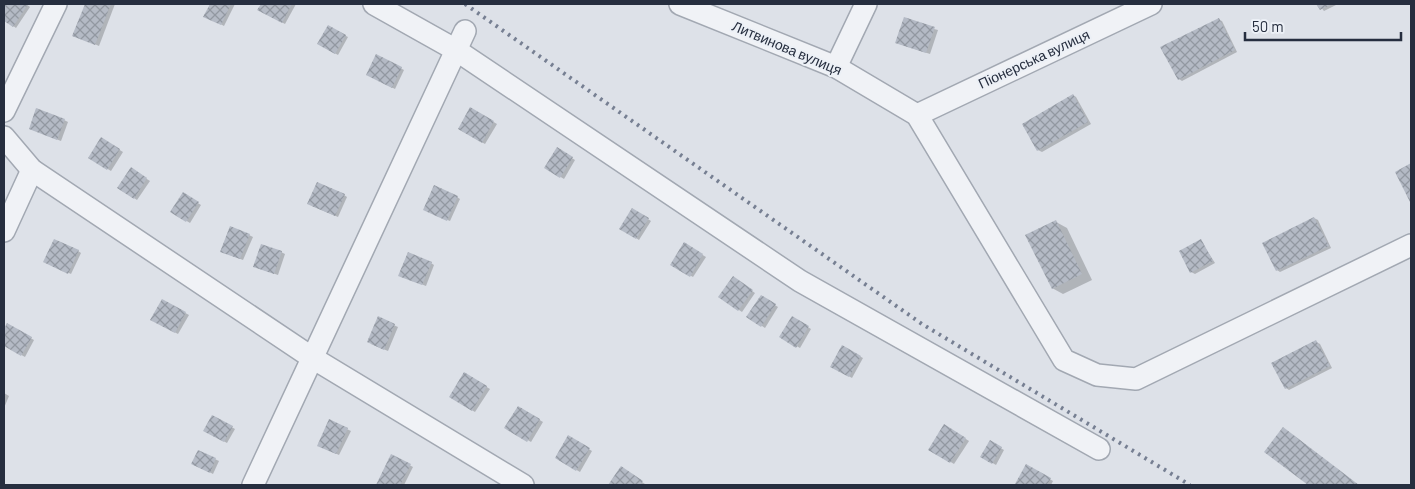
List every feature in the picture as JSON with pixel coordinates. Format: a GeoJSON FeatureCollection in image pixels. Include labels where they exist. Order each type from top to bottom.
{"type":"FeatureCollection","features":[{"type":"Feature","properties":{"kind":"street"},"geometry":{"type":"LineString","coordinates":[[4,111],[56,4]]}},
{"type":"Feature","properties":{"kind":"street"},"geometry":{"type":"LineString","coordinates":[[374,4],[456,50],[800,281],[1099,449]]}},
{"type":"Feature","properties":{"kind":"street","name":"Литвинова вулиця"},"geometry":{"type":"LineString","coordinates":[[680,4],[836,67],[917,115]]}},
{"type":"Feature","properties":{"kind":"street"},"geometry":{"type":"LineString","coordinates":[[836,67],[866,4]]}},
{"type":"Feature","properties":{"kind":"street","name":"Піонерська вулиця"},"geometry":{"type":"LineString","coordinates":[[917,115],[1151,4]]}},
{"type":"Feature","properties":{"kind":"street"},"geometry":{"type":"LineString","coordinates":[[252,485],[465,31]]}},
{"type":"Feature","properties":{"kind":"street"},"geometry":{"type":"LineString","coordinates":[[917,115],[1064,360],[1097,375],[1136,379],[1411,245]]}},
{"type":"Feature","properties":{"kind":"street"},"geometry":{"type":"LineString","coordinates":[[4,136],[32,170],[311,357],[523,485]]}},
{"type":"Feature","properties":{"kind":"street"},"geometry":{"type":"LineString","coordinates":[[4,230],[32,170]]}},
{"type":"Feature","properties":{"kind":"building"},"geometry":{"type":"Polygon","coordinates":[[[4,4],[28,4],[13,27],[4,21],[4,4]]]}},
{"type":"Feature","properties":{"kind":"building"},"geometry":{"type":"Polygon","coordinates":[[[85,4],[111,4],[95,45],[72,36],[85,4]]]}},
{"type":"Feature","properties":{"kind":"building"},"geometry":{"type":"Polygon","coordinates":[[[210,4],[231,4],[221,25],[203,17],[210,4]]]}},
{"type":"Feature","properties":{"kind":"building"},"geometry":{"type":"Polygon","coordinates":[[[261,4],[292,4],[282,23],[257,10],[261,4]]]}},
{"type":"Feature","properties":{"kind":"building"},"geometry":{"type":"Polygon","coordinates":[[[1316,4],[1332,4],[1320,10],[1316,4]]]}},
{"type":"Feature","properties":{"kind":"building"},"geometry":{"type":"Polygon","coordinates":[[[904,17],[935,27],[926,53],[895,43],[904,17]]]}},
{"type":"Feature","properties":{"kind":"building"},"geometry":{"type":"Polygon","coordinates":[[[1219,18],[1235,50],[1178,80],[1160,47],[1219,18]]]}},
{"type":"Feature","properties":{"kind":"building"},"geometry":{"type":"Polygon","coordinates":[[[328,25],[346,35],[335,54],[317,44],[328,25]]]}},
{"type":"Feature","properties":{"kind":"building"},"geometry":{"type":"Polygon","coordinates":[[[376,54],[402,67],[392,88],[366,75],[376,54]]]}},
{"type":"Feature","properties":{"kind":"building"},"geometry":{"type":"Polygon","coordinates":[[[1073,94],[1088,122],[1037,151],[1022,124],[1073,94]]]}},
{"type":"Feature","properties":{"kind":"building"},"geometry":{"type":"Polygon","coordinates":[[[470,107],[494,121],[482,143],[458,129],[470,107]]]}},
{"type":"Feature","properties":{"kind":"building"},"geometry":{"type":"Polygon","coordinates":[[[36,108],[65,119],[57,140],[29,129],[36,108]]]}},
{"type":"Feature","properties":{"kind":"building"},"geometry":{"type":"Polygon","coordinates":[[[101,137],[120,149],[107,170],[88,158],[101,137]]]}},
{"type":"Feature","properties":{"kind":"building"},"geometry":{"type":"Polygon","coordinates":[[[557,147],[573,157],[560,178],[544,168],[557,147]]]}},
{"type":"Feature","properties":{"kind":"building"},"geometry":{"type":"Polygon","coordinates":[[[1411,163],[1411,204],[1395,172],[1411,163]]]}},
{"type":"Feature","properties":{"kind":"building"},"geometry":{"type":"Polygon","coordinates":[[[131,167],[147,178],[134,199],[117,188],[131,167]]]}},
{"type":"Feature","properties":{"kind":"building"},"geometry":{"type":"Polygon","coordinates":[[[317,182],[345,194],[335,216],[307,204],[317,182]]]}},
{"type":"Feature","properties":{"kind":"building"},"geometry":{"type":"Polygon","coordinates":[[[434,185],[458,196],[447,221],[423,210],[434,185]]]}},
{"type":"Feature","properties":{"kind":"building"},"geometry":{"type":"Polygon","coordinates":[[[183,192],[199,202],[186,222],[170,212],[183,192]]]}},
{"type":"Feature","properties":{"kind":"building"},"geometry":{"type":"Polygon","coordinates":[[[632,208],[649,218],[636,239],[619,229],[632,208]]]}},
{"type":"Feature","properties":{"kind":"building"},"geometry":{"type":"Polygon","coordinates":[[[1314,217],[1329,246],[1276,271],[1262,243],[1314,217]]]}},
{"type":"Feature","properties":{"kind":"building"},"geometry":{"type":"Polygon","coordinates":[[[1056,220],[1082,274],[1052,289],[1025,235],[1056,220]]]}},
{"type":"Feature","properties":{"kind":"building"},"geometry":{"type":"Polygon","coordinates":[[[230,226],[250,234],[240,259],[220,252],[230,226]]]}},
{"type":"Feature","properties":{"kind":"building"},"geometry":{"type":"Polygon","coordinates":[[[54,239],[79,250],[68,274],[43,262],[54,239]]]}},
{"type":"Feature","properties":{"kind":"building"},"geometry":{"type":"Polygon","coordinates":[[[1201,239],[1213,261],[1190,273],[1179,251],[1201,239]]]}},
{"type":"Feature","properties":{"kind":"building"},"geometry":{"type":"Polygon","coordinates":[[[684,242],[703,254],[690,277],[670,265],[684,242]]]}},
{"type":"Feature","properties":{"kind":"building"},"geometry":{"type":"Polygon","coordinates":[[[261,244],[282,251],[274,274],[253,267],[261,244]]]}},
{"type":"Feature","properties":{"kind":"building"},"geometry":{"type":"Polygon","coordinates":[[[408,252],[432,262],[422,285],[398,276],[408,252]]]}},
{"type":"Feature","properties":{"kind":"building"},"geometry":{"type":"Polygon","coordinates":[[[733,276],[753,290],[738,311],[718,297],[733,276]]]}},
{"type":"Feature","properties":{"kind":"building"},"geometry":{"type":"Polygon","coordinates":[[[761,295],[776,304],[761,327],[746,317],[761,295]]]}},
{"type":"Feature","properties":{"kind":"building"},"geometry":{"type":"Polygon","coordinates":[[[162,299],[186,312],[175,333],[150,320],[162,299]]]}},
{"type":"Feature","properties":{"kind":"building"},"geometry":{"type":"Polygon","coordinates":[[[378,316],[395,324],[384,350],[367,342],[378,316]]]}},
{"type":"Feature","properties":{"kind":"building"},"geometry":{"type":"Polygon","coordinates":[[[792,316],[809,326],[796,348],[779,337],[792,316]]]}},
{"type":"Feature","properties":{"kind":"building"},"geometry":{"type":"Polygon","coordinates":[[[7,323],[32,337],[21,356],[4,346],[4,329],[7,323]]]}},
{"type":"Feature","properties":{"kind":"building"},"geometry":{"type":"Polygon","coordinates":[[[1316,340],[1330,366],[1285,389],[1271,363],[1316,340]]]}},
{"type":"Feature","properties":{"kind":"building"},"geometry":{"type":"Polygon","coordinates":[[[842,345],[861,356],[849,377],[830,367],[842,345]]]}},
{"type":"Feature","properties":{"kind":"building"},"geometry":{"type":"Polygon","coordinates":[[[464,372],[487,386],[472,411],[449,397],[464,372]]]}},
{"type":"Feature","properties":{"kind":"building"},"geometry":{"type":"Polygon","coordinates":[[[518,406],[540,419],[527,442],[504,428],[518,406]]]}},
{"type":"Feature","properties":{"kind":"building"},"geometry":{"type":"Polygon","coordinates":[[[212,415],[233,426],[224,442],[203,431],[212,415]]]}},
{"type":"Feature","properties":{"kind":"building"},"geometry":{"type":"Polygon","coordinates":[[[329,419],[348,428],[336,454],[317,446],[329,419]]]}},
{"type":"Feature","properties":{"kind":"building"},"geometry":{"type":"Polygon","coordinates":[[[944,424],[966,438],[950,463],[928,450],[944,424]]]}},
{"type":"Feature","properties":{"kind":"building"},"geometry":{"type":"Polygon","coordinates":[[[1283,427],[1359,485],[1308,485],[1264,452],[1283,427]]]}},
{"type":"Feature","properties":{"kind":"building"},"geometry":{"type":"Polygon","coordinates":[[[568,435],[590,448],[576,471],[555,458],[568,435]]]}},
{"type":"Feature","properties":{"kind":"building"},"geometry":{"type":"Polygon","coordinates":[[[990,440],[1002,447],[992,464],[980,457],[990,440]]]}},
{"type":"Feature","properties":{"kind":"building"},"geometry":{"type":"Polygon","coordinates":[[[198,450],[216,458],[210,473],[191,464],[198,450]]]}},
{"type":"Feature","properties":{"kind":"building"},"geometry":{"type":"Polygon","coordinates":[[[391,454],[411,464],[400,485],[376,485],[391,454]]]}},
{"type":"Feature","properties":{"kind":"building"},"geometry":{"type":"Polygon","coordinates":[[[1026,464],[1051,478],[1047,485],[1015,484],[1026,464]]]}},
{"type":"Feature","properties":{"kind":"building"},"geometry":{"type":"Polygon","coordinates":[[[621,466],[643,481],[640,485],[608,485],[621,466]]]}},
{"type":"Feature","properties":{"kind":"railway"},"geometry":{"type":"LineString","coordinates":[[465,4],[922,324],[1190,485]]}}]}
